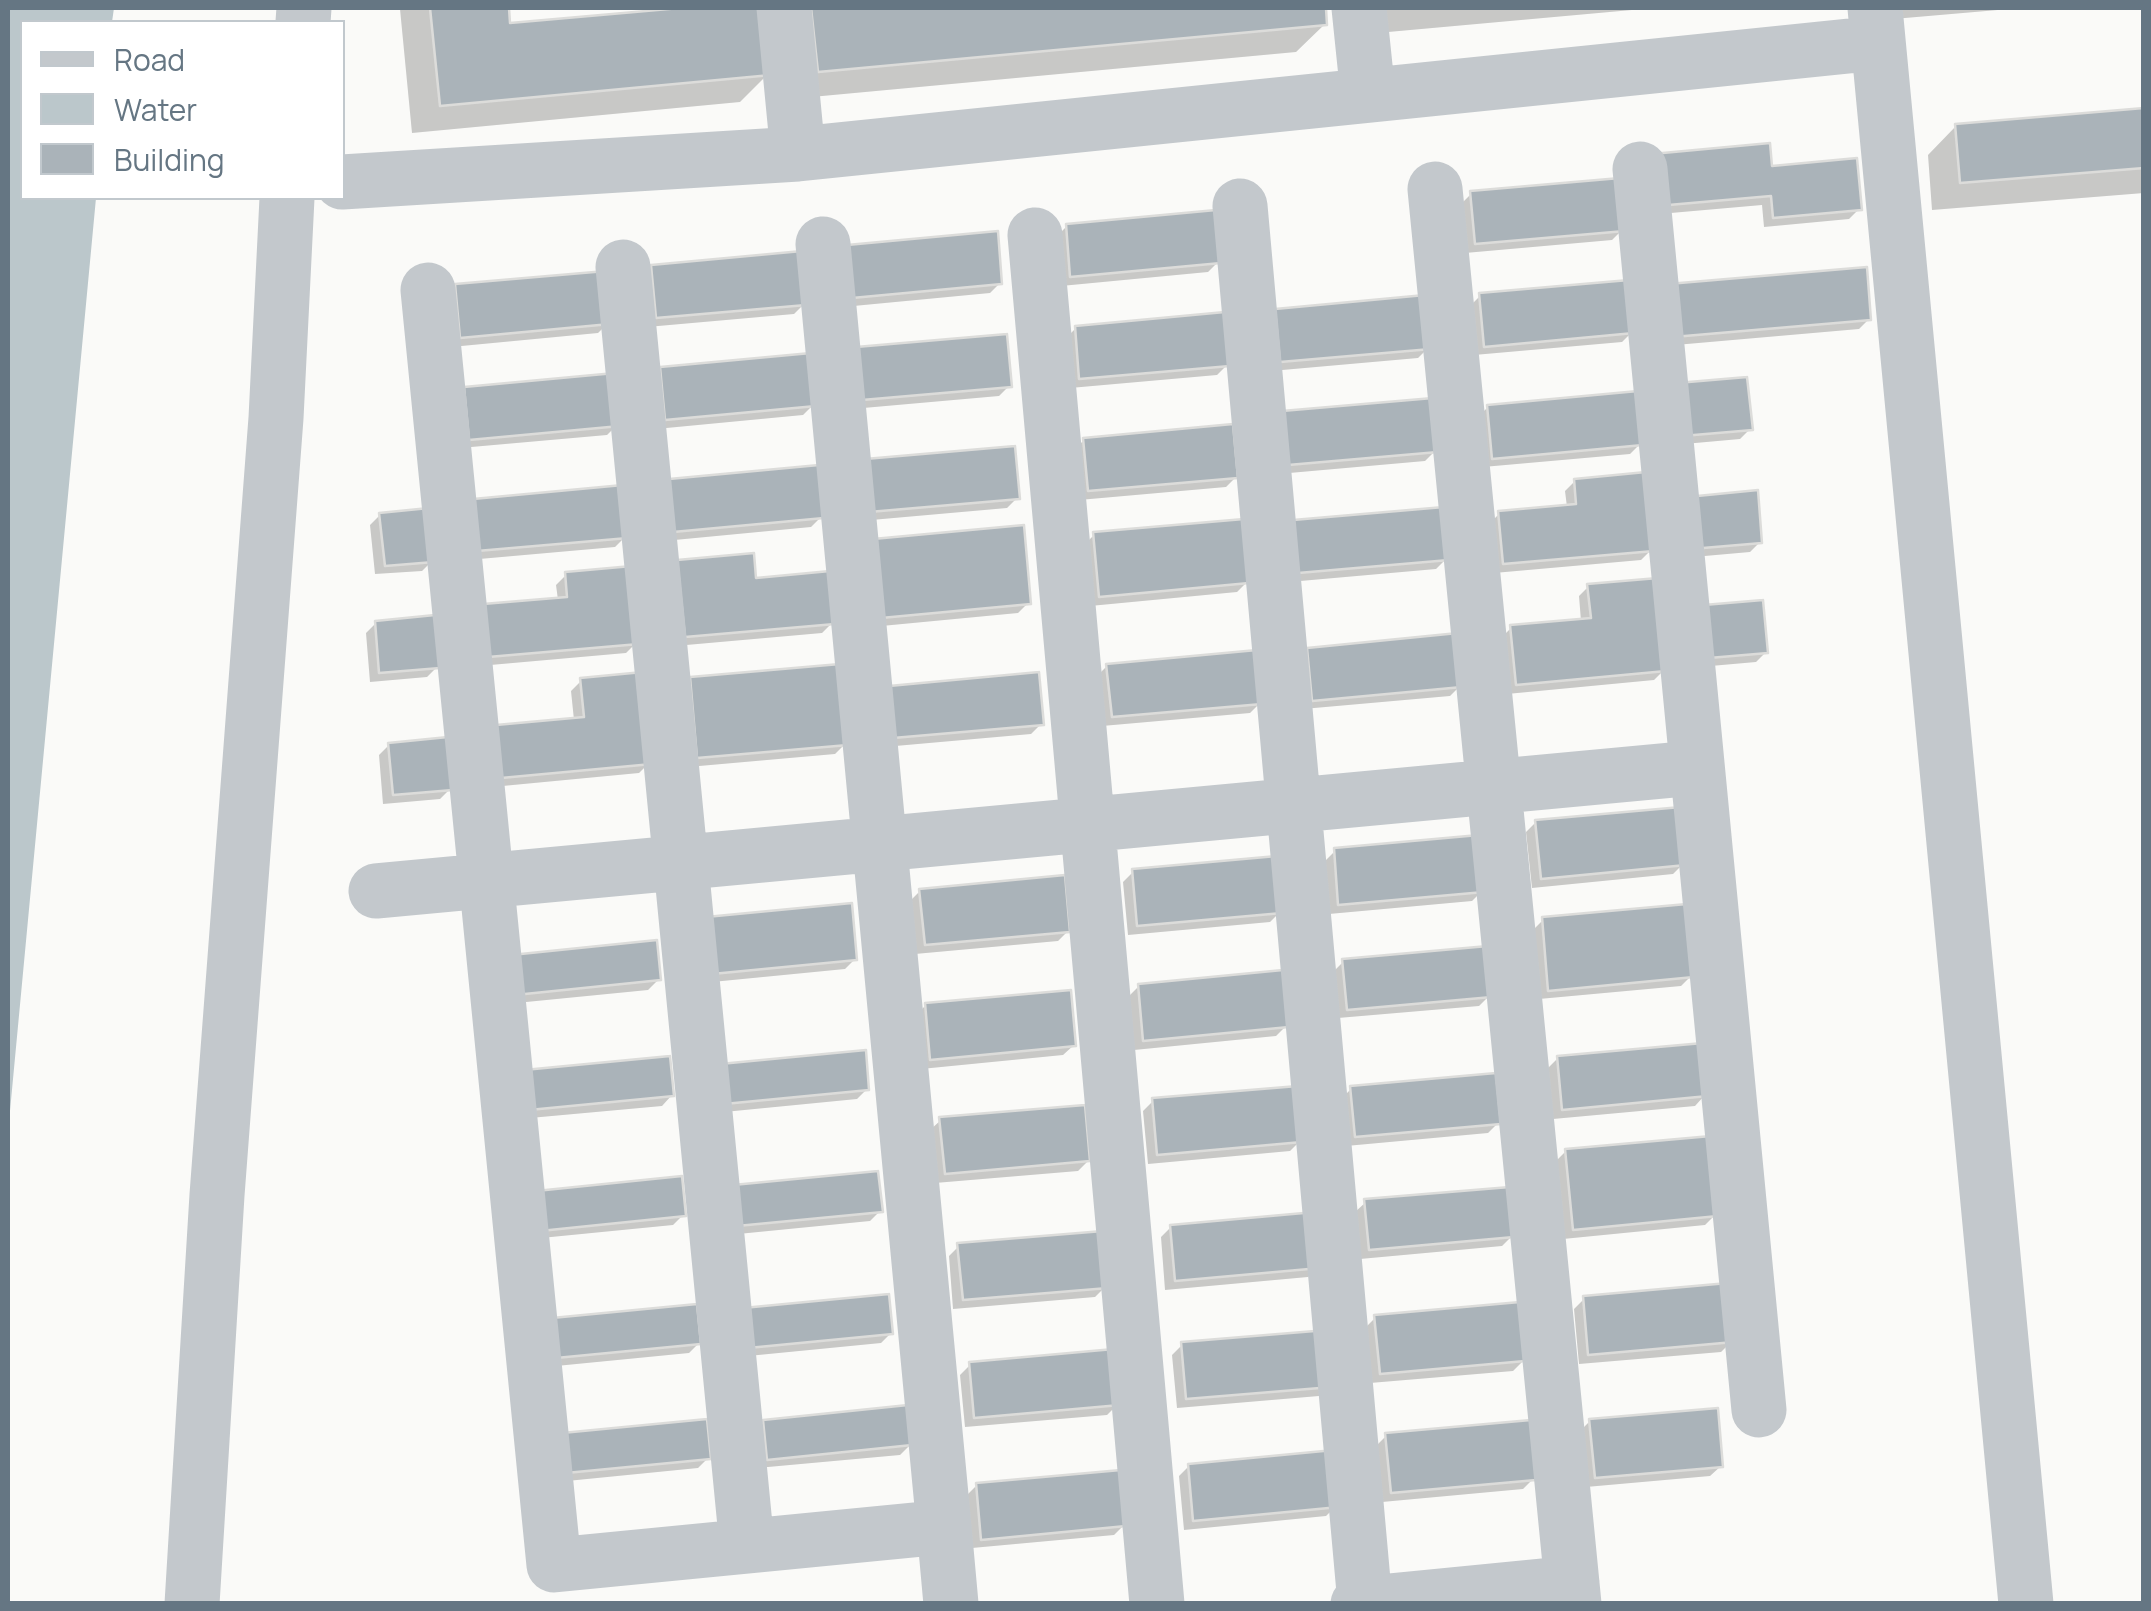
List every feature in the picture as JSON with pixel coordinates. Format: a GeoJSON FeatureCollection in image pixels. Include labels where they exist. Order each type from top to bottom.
{"type":"FeatureCollection","features":[{"type":"Feature","properties":{"kind":"street"},"geometry":{"type":"LineString","coordinates":[[784,8],[798,154]]}},
{"type":"Feature","properties":{"kind":"street"},"geometry":{"type":"LineString","coordinates":[[1359,8],[1368,95]]}},
{"type":"Feature","properties":{"kind":"street"},"geometry":{"type":"LineString","coordinates":[[345,182],[798,154],[1368,95],[1877,25],[2026,1604]]}},
{"type":"Feature","properties":{"kind":"street"},"geometry":{"type":"LineString","coordinates":[[1640,169],[1694,768],[1759,1410]]}},
{"type":"Feature","properties":{"kind":"street"},"geometry":{"type":"LineString","coordinates":[[1358,1604],[1572,1593],[1436,190]]}},
{"type":"Feature","properties":{"kind":"street"},"geometry":{"type":"LineString","coordinates":[[192,1604],[217,1195],[276,418],[286,200]]}},
{"type":"Feature","properties":{"kind":"street"},"geometry":{"type":"LineString","coordinates":[[1240,206],[1366,1603]]}},
{"type":"Feature","properties":{"kind":"street"},"geometry":{"type":"LineString","coordinates":[[1035,235],[1156,1604]]}},
{"type":"Feature","properties":{"kind":"street"},"geometry":{"type":"LineString","coordinates":[[823,244],[951,1604]]}},
{"type":"Feature","properties":{"kind":"street"},"geometry":{"type":"LineString","coordinates":[[623,267],[746,1546]]}},
{"type":"Feature","properties":{"kind":"street"},"geometry":{"type":"LineString","coordinates":[[428,290],[554,1565],[944,1527]]}},
{"type":"Feature","properties":{"kind":"street"},"geometry":{"type":"LineString","coordinates":[[376,891],[1694,768]]}},
{"type":"Feature","properties":{"kind":"water"},"geometry":{"type":"Polygon","coordinates":[[[8,8],[114,8],[112,20],[20,20],[20,200],[96,200],[8,1132],[8,8]]]}},
{"type":"Feature","properties":{"kind":"building"},"geometry":{"type":"Polygon","coordinates":[[[430,8],[509,8],[510,23],[680,8],[764,8],[771,75],[440,106],[430,8]]]}},
{"type":"Feature","properties":{"kind":"building"},"geometry":{"type":"Polygon","coordinates":[[[811,8],[1326,8],[1327,25],[818,72],[811,8]]]}},
{"type":"Feature","properties":{"kind":"building"},"geometry":{"type":"Polygon","coordinates":[[[2144,108],[2144,168],[1960,183],[1955,124],[2144,108]]]}},
{"type":"Feature","properties":{"kind":"building"},"geometry":{"type":"Polygon","coordinates":[[[1770,143],[1772,166],[1857,158],[1862,210],[1773,218],[1771,196],[1657,206],[1652,154],[1770,143]]]}},
{"type":"Feature","properties":{"kind":"building"},"geometry":{"type":"Polygon","coordinates":[[[1620,178],[1625,231],[1475,244],[1470,191],[1620,178]]]}},
{"type":"Feature","properties":{"kind":"building"},"geometry":{"type":"Polygon","coordinates":[[[1216,210],[1221,263],[1070,277],[1066,224],[1216,210]]]}},
{"type":"Feature","properties":{"kind":"building"},"geometry":{"type":"Polygon","coordinates":[[[998,231],[1002,284],[852,298],[847,245],[998,231]]]}},
{"type":"Feature","properties":{"kind":"building"},"geometry":{"type":"Polygon","coordinates":[[[802,251],[806,305],[656,318],[651,265],[802,251]]]}},
{"type":"Feature","properties":{"kind":"building"},"geometry":{"type":"Polygon","coordinates":[[[1867,267],[1871,320],[1673,337],[1668,284],[1867,267]]]}},
{"type":"Feature","properties":{"kind":"building"},"geometry":{"type":"Polygon","coordinates":[[[606,271],[610,324],[460,338],[455,284],[606,271]]]}},
{"type":"Feature","properties":{"kind":"building"},"geometry":{"type":"Polygon","coordinates":[[[1629,280],[1634,333],[1484,347],[1479,293],[1629,280]]]}},
{"type":"Feature","properties":{"kind":"building"},"geometry":{"type":"Polygon","coordinates":[[[1425,295],[1431,349],[1280,362],[1275,309],[1425,295]]]}},
{"type":"Feature","properties":{"kind":"building"},"geometry":{"type":"Polygon","coordinates":[[[1225,312],[1230,366],[1079,379],[1075,326],[1225,312]]]}},
{"type":"Feature","properties":{"kind":"building"},"geometry":{"type":"Polygon","coordinates":[[[1007,334],[1012,387],[862,400],[856,347],[1007,334]]]}},
{"type":"Feature","properties":{"kind":"building"},"geometry":{"type":"Polygon","coordinates":[[[811,353],[816,406],[665,420],[660,367],[811,353]]]}},
{"type":"Feature","properties":{"kind":"building"},"geometry":{"type":"Polygon","coordinates":[[[615,373],[620,426],[469,440],[464,387],[615,373]]]}},
{"type":"Feature","properties":{"kind":"building"},"geometry":{"type":"Polygon","coordinates":[[[1747,377],[1753,430],[1682,436],[1677,383],[1747,377]]]}},
{"type":"Feature","properties":{"kind":"building"},"geometry":{"type":"Polygon","coordinates":[[[1638,391],[1643,445],[1492,459],[1487,405],[1638,391]]]}},
{"type":"Feature","properties":{"kind":"building"},"geometry":{"type":"Polygon","coordinates":[[[1433,398],[1438,452],[1288,465],[1282,411],[1433,398]]]}},
{"type":"Feature","properties":{"kind":"building"},"geometry":{"type":"Polygon","coordinates":[[[1233,424],[1238,478],[1088,491],[1083,438],[1233,424]]]}},
{"type":"Feature","properties":{"kind":"building"},"geometry":{"type":"Polygon","coordinates":[[[1015,446],[1020,499],[869,512],[865,459],[1015,446]]]}},
{"type":"Feature","properties":{"kind":"building"},"geometry":{"type":"Polygon","coordinates":[[[819,465],[824,518],[673,532],[669,479],[819,465]]]}},
{"type":"Feature","properties":{"kind":"building"},"geometry":{"type":"Polygon","coordinates":[[[1646,472],[1654,551],[1503,564],[1498,511],[1576,504],[1574,479],[1646,472]]]}},
{"type":"Feature","properties":{"kind":"building"},"geometry":{"type":"Polygon","coordinates":[[[623,485],[628,538],[477,551],[473,499],[623,485]]]}},
{"type":"Feature","properties":{"kind":"building"},"geometry":{"type":"Polygon","coordinates":[[[1758,490],[1762,543],[1691,549],[1687,497],[1758,490]]]}},
{"type":"Feature","properties":{"kind":"building"},"geometry":{"type":"Polygon","coordinates":[[[1444,507],[1449,560],[1298,573],[1293,520],[1444,507]]]}},
{"type":"Feature","properties":{"kind":"building"},"geometry":{"type":"Polygon","coordinates":[[[429,508],[434,562],[385,566],[379,513],[429,508]]]}},
{"type":"Feature","properties":{"kind":"building"},"geometry":{"type":"Polygon","coordinates":[[[1244,519],[1249,583],[1099,597],[1093,532],[1244,519]]]}},
{"type":"Feature","properties":{"kind":"building"},"geometry":{"type":"Polygon","coordinates":[[[1024,525],[1031,604],[881,618],[873,539],[1024,525]]]}},
{"type":"Feature","properties":{"kind":"building"},"geometry":{"type":"Polygon","coordinates":[[[754,553],[756,578],[830,571],[835,624],[685,637],[677,560],[754,553]]]}},
{"type":"Feature","properties":{"kind":"building"},"geometry":{"type":"Polygon","coordinates":[[[632,566],[639,644],[488,657],[483,604],[567,597],[565,572],[632,566]]]}},
{"type":"Feature","properties":{"kind":"building"},"geometry":{"type":"Polygon","coordinates":[[[1658,578],[1666,671],[1516,685],[1510,625],[1591,618],[1587,584],[1658,578]]]}},
{"type":"Feature","properties":{"kind":"building"},"geometry":{"type":"Polygon","coordinates":[[[1763,600],[1768,653],[1697,659],[1692,606],[1763,600]]]}},
{"type":"Feature","properties":{"kind":"building"},"geometry":{"type":"Polygon","coordinates":[[[435,615],[440,668],[379,673],[375,621],[435,615]]]}},
{"type":"Feature","properties":{"kind":"building"},"geometry":{"type":"Polygon","coordinates":[[[1458,633],[1462,687],[1312,701],[1307,648],[1458,633]]]}},
{"type":"Feature","properties":{"kind":"building"},"geometry":{"type":"Polygon","coordinates":[[[1257,650],[1262,704],[1112,717],[1106,664],[1257,650]]]}},
{"type":"Feature","properties":{"kind":"building"},"geometry":{"type":"Polygon","coordinates":[[[840,664],[848,745],[697,758],[690,677],[840,664]]]}},
{"type":"Feature","properties":{"kind":"building"},"geometry":{"type":"Polygon","coordinates":[[[643,672],[652,764],[501,778],[496,725],[584,717],[580,678],[643,672]]]}},
{"type":"Feature","properties":{"kind":"building"},"geometry":{"type":"Polygon","coordinates":[[[1039,672],[1044,725],[893,738],[889,686],[1039,672]]]}},
{"type":"Feature","properties":{"kind":"building"},"geometry":{"type":"Polygon","coordinates":[[[448,737],[453,790],[393,795],[388,743],[448,737]]]}},
{"type":"Feature","properties":{"kind":"building"},"geometry":{"type":"Polygon","coordinates":[[[1681,807],[1686,865],[1541,879],[1535,820],[1681,807]]]}},
{"type":"Feature","properties":{"kind":"building"},"geometry":{"type":"Polygon","coordinates":[[[1479,835],[1484,892],[1338,905],[1334,848],[1479,835]]]}},
{"type":"Feature","properties":{"kind":"building"},"geometry":{"type":"Polygon","coordinates":[[[1277,856],[1282,913],[1137,926],[1132,869],[1277,856]]]}},
{"type":"Feature","properties":{"kind":"building"},"geometry":{"type":"Polygon","coordinates":[[[1065,875],[1070,932],[925,945],[919,889],[1065,875]]]}},
{"type":"Feature","properties":{"kind":"building"},"geometry":{"type":"Polygon","coordinates":[[[852,903],[857,960],[712,974],[706,917],[852,903]]]}},
{"type":"Feature","properties":{"kind":"building"},"geometry":{"type":"Polygon","coordinates":[[[1687,904],[1694,977],[1548,991],[1542,917],[1687,904]]]}},
{"type":"Feature","properties":{"kind":"building"},"geometry":{"type":"Polygon","coordinates":[[[657,940],[661,980],[515,995],[511,955],[657,940]]]}},
{"type":"Feature","properties":{"kind":"building"},"geometry":{"type":"Polygon","coordinates":[[[1488,946],[1492,997],[1347,1010],[1342,959],[1488,946]]]}},
{"type":"Feature","properties":{"kind":"building"},"geometry":{"type":"Polygon","coordinates":[[[1283,970],[1289,1027],[1143,1041],[1138,984],[1283,970]]]}},
{"type":"Feature","properties":{"kind":"building"},"geometry":{"type":"Polygon","coordinates":[[[1071,990],[1076,1046],[930,1060],[925,1003],[1071,990]]]}},
{"type":"Feature","properties":{"kind":"building"},"geometry":{"type":"Polygon","coordinates":[[[1703,1043],[1708,1096],[1562,1110],[1557,1056],[1703,1043]]]}},
{"type":"Feature","properties":{"kind":"building"},"geometry":{"type":"Polygon","coordinates":[[[866,1050],[869,1090],[724,1104],[720,1064],[866,1050]]]}},
{"type":"Feature","properties":{"kind":"building"},"geometry":{"type":"Polygon","coordinates":[[[670,1056],[674,1096],[529,1110],[524,1070],[670,1056]]]}},
{"type":"Feature","properties":{"kind":"building"},"geometry":{"type":"Polygon","coordinates":[[[1496,1073],[1501,1124],[1355,1137],[1350,1086],[1496,1073]]]}},
{"type":"Feature","properties":{"kind":"building"},"geometry":{"type":"Polygon","coordinates":[[[1298,1086],[1302,1142],[1157,1155],[1152,1098],[1298,1086]]]}},
{"type":"Feature","properties":{"kind":"building"},"geometry":{"type":"Polygon","coordinates":[[[1085,1105],[1090,1161],[945,1174],[939,1117],[1085,1105]]]}},
{"type":"Feature","properties":{"kind":"building"},"geometry":{"type":"Polygon","coordinates":[[[1711,1136],[1718,1216],[1573,1230],[1565,1149],[1711,1136]]]}},
{"type":"Feature","properties":{"kind":"building"},"geometry":{"type":"Polygon","coordinates":[[[878,1171],[883,1212],[737,1226],[733,1185],[878,1171]]]}},
{"type":"Feature","properties":{"kind":"building"},"geometry":{"type":"Polygon","coordinates":[[[682,1176],[686,1216],[540,1231],[536,1191],[682,1176]]]}},
{"type":"Feature","properties":{"kind":"building"},"geometry":{"type":"Polygon","coordinates":[[[1510,1187],[1514,1237],[1369,1250],[1364,1199],[1510,1187]]]}},
{"type":"Feature","properties":{"kind":"building"},"geometry":{"type":"Polygon","coordinates":[[[1315,1212],[1320,1268],[1175,1281],[1170,1225],[1315,1212]]]}},
{"type":"Feature","properties":{"kind":"building"},"geometry":{"type":"Polygon","coordinates":[[[1103,1231],[1108,1288],[963,1300],[957,1243],[1103,1231]]]}},
{"type":"Feature","properties":{"kind":"building"},"geometry":{"type":"Polygon","coordinates":[[[1728,1283],[1734,1342],[1588,1355],[1583,1296],[1728,1283]]]}},
{"type":"Feature","properties":{"kind":"building"},"geometry":{"type":"Polygon","coordinates":[[[889,1294],[893,1334],[748,1348],[743,1308],[889,1294]]]}},
{"type":"Feature","properties":{"kind":"building"},"geometry":{"type":"Polygon","coordinates":[[[1520,1302],[1525,1361],[1380,1374],[1374,1315],[1520,1302]]]}},
{"type":"Feature","properties":{"kind":"building"},"geometry":{"type":"Polygon","coordinates":[[[697,1304],[701,1344],[556,1358],[552,1318],[697,1304]]]}},
{"type":"Feature","properties":{"kind":"building"},"geometry":{"type":"Polygon","coordinates":[[[1327,1330],[1332,1387],[1186,1399],[1181,1342],[1327,1330]]]}},
{"type":"Feature","properties":{"kind":"building"},"geometry":{"type":"Polygon","coordinates":[[[1114,1349],[1120,1405],[974,1418],[969,1362],[1114,1349]]]}},
{"type":"Feature","properties":{"kind":"building"},"geometry":{"type":"Polygon","coordinates":[[[908,1405],[912,1445],[767,1460],[763,1420],[908,1405]]]}},
{"type":"Feature","properties":{"kind":"building"},"geometry":{"type":"Polygon","coordinates":[[[1718,1408],[1723,1467],[1595,1478],[1589,1419],[1718,1408]]]}},
{"type":"Feature","properties":{"kind":"building"},"geometry":{"type":"Polygon","coordinates":[[[707,1419],[711,1459],[566,1473],[562,1433],[707,1419]]]}},
{"type":"Feature","properties":{"kind":"building"},"geometry":{"type":"Polygon","coordinates":[[[1531,1420],[1536,1480],[1391,1493],[1385,1433],[1531,1420]]]}},
{"type":"Feature","properties":{"kind":"building"},"geometry":{"type":"Polygon","coordinates":[[[1334,1450],[1339,1507],[1193,1521],[1188,1464],[1334,1450]]]}},
{"type":"Feature","properties":{"kind":"building"},"geometry":{"type":"Polygon","coordinates":[[[1121,1470],[1126,1526],[981,1540],[976,1483],[1121,1470]]]}}]}
